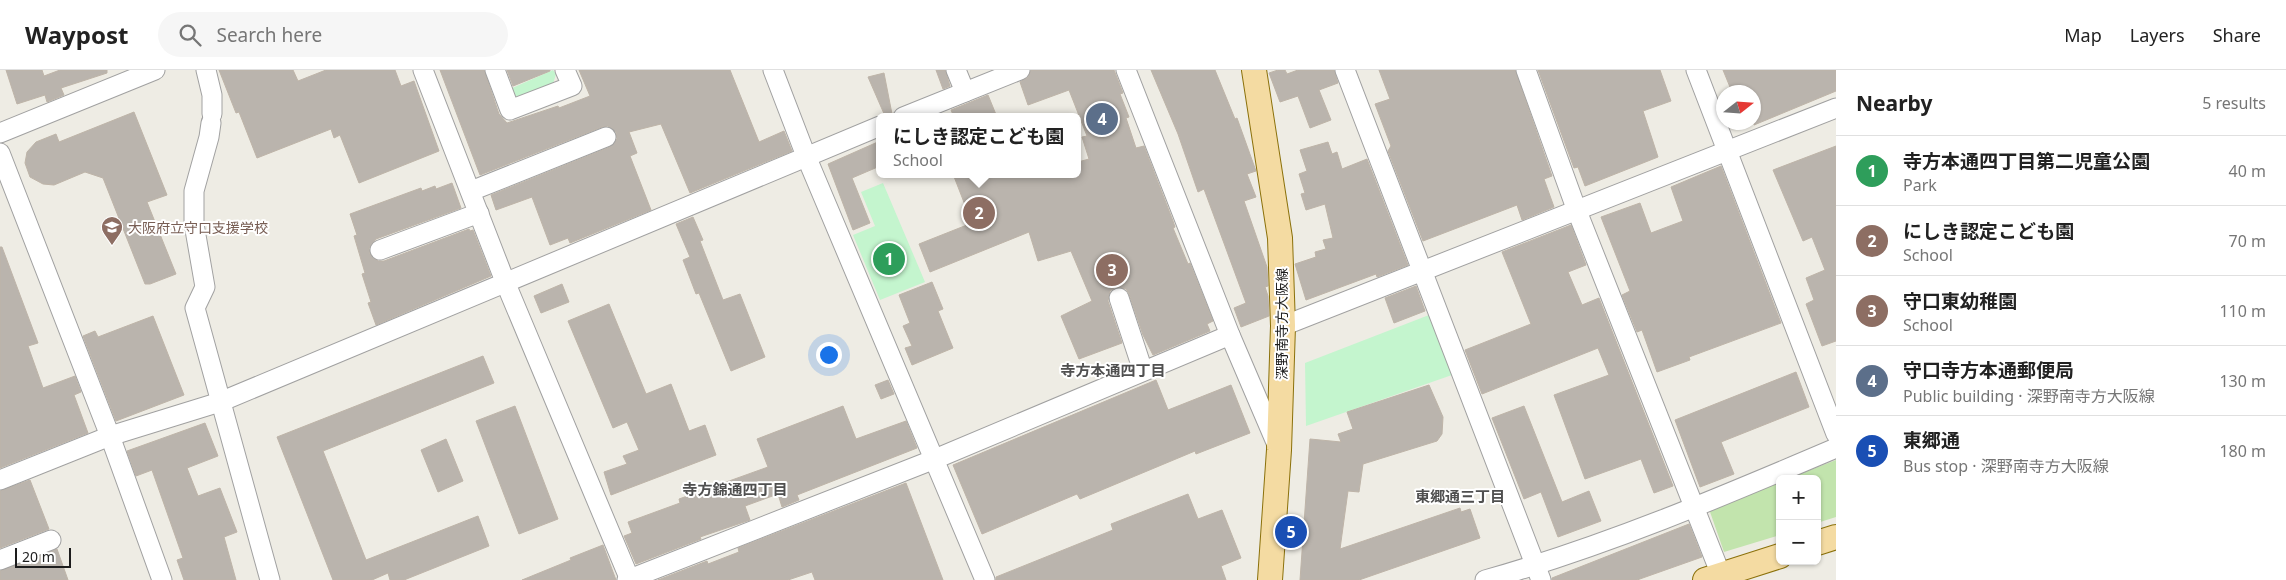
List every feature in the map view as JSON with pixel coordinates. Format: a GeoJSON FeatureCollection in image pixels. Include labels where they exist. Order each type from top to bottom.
{"type":"FeatureCollection","features":[{"type":"Feature","properties":{"kind":"main road","name":"深野南寺方大阪線"},"geometry":{"type":"LineString","coordinates":[[1254,70],[1280,238],[1283,326],[1279,450],[1270,580]]}},
{"type":"Feature","properties":{"kind":"main road"},"geometry":{"type":"LineString","coordinates":[[1821,542],[1836,537]]}},
{"type":"Feature","properties":{"kind":"main road"},"geometry":{"type":"LineString","coordinates":[[1716,578],[1776,557]]}},
{"type":"Feature","properties":{"kind":"street"},"geometry":{"type":"LineString","coordinates":[[0,133],[153,70]]}},
{"type":"Feature","properties":{"kind":"street"},"geometry":{"type":"LineString","coordinates":[[206,70],[212,95],[212,119],[210,137],[194,191],[194,224],[205,287],[195,308],[270,580]]}},
{"type":"Feature","properties":{"kind":"street"},"geometry":{"type":"LineString","coordinates":[[422,70],[506,284],[629,580],[935,459],[1230,335]]}},
{"type":"Feature","properties":{"kind":"street"},"geometry":{"type":"LineString","coordinates":[[495,70],[510,110],[572,86],[565,70]]}},
{"type":"Feature","properties":{"kind":"street"},"geometry":{"type":"LineString","coordinates":[[773,70],[806,156],[985,580]]}},
{"type":"Feature","properties":{"kind":"street"},"geometry":{"type":"LineString","coordinates":[[956,70],[965,92]]}},
{"type":"Feature","properties":{"kind":"street"},"geometry":{"type":"LineString","coordinates":[[913,113],[1020,70]]}},
{"type":"Feature","properties":{"kind":"street"},"geometry":{"type":"LineString","coordinates":[[1126,70],[1230,335],[1279,450]]}},
{"type":"Feature","properties":{"kind":"street"},"geometry":{"type":"LineString","coordinates":[[1346,70],[1538,573]]}},
{"type":"Feature","properties":{"kind":"street"},"geometry":{"type":"LineString","coordinates":[[1526,70],[1577,211],[1696,507],[1716,578]]}},
{"type":"Feature","properties":{"kind":"street"},"geometry":{"type":"LineString","coordinates":[[1696,70],[1836,434]]}},
{"type":"Feature","properties":{"kind":"street"},"geometry":{"type":"LineString","coordinates":[[1283,326],[1836,108]]}},
{"type":"Feature","properties":{"kind":"street"},"geometry":{"type":"LineString","coordinates":[[0,480],[110,436],[220,402],[876,128]]}},
{"type":"Feature","properties":{"kind":"street"},"geometry":{"type":"LineString","coordinates":[[471,191],[606,137]]}},
{"type":"Feature","properties":{"kind":"street"},"geometry":{"type":"LineString","coordinates":[[0,153],[110,436],[162,580]]}},
{"type":"Feature","properties":{"kind":"street"},"geometry":{"type":"LineString","coordinates":[[380,250],[479,213]]}},
{"type":"Feature","properties":{"kind":"street"},"geometry":{"type":"LineString","coordinates":[[1119,298],[1143,371]]}},
{"type":"Feature","properties":{"kind":"street"},"geometry":{"type":"LineString","coordinates":[[1485,580],[1538,573],[1836,448]]}},
{"type":"Feature","properties":{"kind":"street"},"geometry":{"type":"LineString","coordinates":[[0,560],[51,540]]}},
{"type":"Feature","properties":{"kind":"green space"},"geometry":{"type":"Polygon","coordinates":[[[553,70],[556,74],[553,84],[523,98],[512,95],[510,89],[553,70]]]}},
{"type":"Feature","properties":{"kind":"green space"},"geometry":{"type":"Polygon","coordinates":[[[883,183],[925,282],[880,300],[853,235],[875,226],[861,192],[883,183]]]}},
{"type":"Feature","properties":{"kind":"green space"},"geometry":{"type":"Polygon","coordinates":[[[1429,315],[1452,375],[1306,426],[1305,363],[1429,315]]]}},
{"type":"Feature","properties":{"kind":"green space"},"geometry":{"type":"Polygon","coordinates":[[[1836,460],[1836,517],[1821,522],[1821,475],[1797,475],[1836,460]]]}},
{"type":"Feature","properties":{"kind":"green space"},"geometry":{"type":"Polygon","coordinates":[[[1776,483],[1776,536],[1724,552],[1709,509],[1776,483]]]}},
{"type":"Feature","properties":{"kind":"building"},"geometry":{"type":"Polygon","coordinates":[[[6,70],[42,70],[44,76],[60,70],[107,70],[107,73],[61,88],[64,95],[47,102],[45,95],[17,104],[6,70]]]}},
{"type":"Feature","properties":{"kind":"building"},"geometry":{"type":"Polygon","coordinates":[[[219,70],[293,70],[298,81],[326,70],[395,70],[401,86],[414,81],[439,151],[359,183],[340,135],[334,138],[331,129],[257,158],[239,112],[236,113],[219,70]]]}},
{"type":"Feature","properties":{"kind":"building"},"geometry":{"type":"Polygon","coordinates":[[[440,70],[484,70],[499,114],[507,123],[558,106],[559,108],[590,96],[579,70],[730,70],[759,142],[784,131],[792,151],[690,193],[661,124],[629,132],[637,153],[630,156],[651,210],[570,243],[568,238],[550,245],[532,197],[496,210],[491,195],[610,147],[617,139],[616,132],[608,126],[602,127],[480,175],[440,70]]]}},
{"type":"Feature","properties":{"kind":"building"},"geometry":{"type":"Polygon","coordinates":[[[507,70],[550,70],[550,71],[513,86],[507,70]]]}},
{"type":"Feature","properties":{"kind":"building"},"geometry":{"type":"Polygon","coordinates":[[[936,70],[945,70],[950,86],[943,89],[936,70]]]}},
{"type":"Feature","properties":{"kind":"building"},"geometry":{"type":"Polygon","coordinates":[[[1031,70],[1114,70],[1123,93],[1120,94],[1129,117],[1126,118],[1136,148],[1144,146],[1173,221],[1175,227],[1173,228],[1188,264],[1190,263],[1213,321],[1207,324],[1210,331],[1153,355],[1143,335],[1129,294],[1126,289],[1116,287],[1110,291],[1108,301],[1122,343],[1079,359],[1061,316],[1092,301],[1071,251],[1038,261],[1029,232],[930,272],[919,244],[972,223],[955,178],[1081,178],[1081,161],[1089,159],[1082,137],[1087,136],[1081,121],[1081,113],[1078,113],[1069,90],[1028,105],[1020,82],[1028,77],[1031,70]]]}},
{"type":"Feature","properties":{"kind":"building"},"geometry":{"type":"Polygon","coordinates":[[[1151,70],[1215,70],[1235,119],[1237,118],[1256,171],[1247,174],[1256,197],[1244,201],[1267,267],[1268,286],[1265,287],[1268,296],[1269,316],[1241,327],[1234,308],[1246,303],[1204,189],[1198,192],[1178,134],[1151,70]]]}},
{"type":"Feature","properties":{"kind":"building"},"geometry":{"type":"Polygon","coordinates":[[[1285,70],[1287,74],[1298,70],[1334,70],[1338,83],[1319,90],[1331,120],[1310,128],[1298,96],[1280,102],[1269,73],[1285,70]]]}},
{"type":"Feature","properties":{"kind":"building"},"geometry":{"type":"Polygon","coordinates":[[[1379,70],[1515,70],[1552,176],[1544,179],[1554,207],[1522,220],[1517,205],[1423,241],[1388,151],[1391,146],[1375,104],[1390,99],[1379,70]]]}},
{"type":"Feature","properties":{"kind":"building"},"geometry":{"type":"Polygon","coordinates":[[[1538,70],[1660,70],[1671,101],[1643,111],[1658,157],[1585,186],[1578,167],[1574,168],[1538,70]]]}},
{"type":"Feature","properties":{"kind":"building"},"geometry":{"type":"Polygon","coordinates":[[[1723,70],[1836,70],[1836,91],[1761,122],[1761,85],[1729,85],[1723,70]]]}},
{"type":"Feature","properties":{"kind":"building"},"geometry":{"type":"Polygon","coordinates":[[[884,73],[892,113],[884,113],[868,77],[884,73]]]}},
{"type":"Feature","properties":{"kind":"building"},"geometry":{"type":"Polygon","coordinates":[[[988,95],[995,113],[952,113],[951,110],[988,95]]]}},
{"type":"Feature","properties":{"kind":"building"},"geometry":{"type":"Polygon","coordinates":[[[134,112],[167,195],[147,202],[176,274],[150,284],[145,284],[103,178],[85,172],[54,185],[43,184],[30,177],[25,163],[27,152],[36,142],[56,134],[59,142],[134,112]]]}},
{"type":"Feature","properties":{"kind":"building"},"geometry":{"type":"Polygon","coordinates":[[[1328,142],[1332,154],[1337,152],[1342,169],[1367,159],[1408,265],[1377,277],[1376,274],[1306,300],[1295,264],[1316,257],[1315,252],[1326,249],[1323,240],[1333,238],[1325,204],[1306,210],[1301,194],[1305,193],[1299,174],[1307,171],[1300,150],[1328,142]]]}},
{"type":"Feature","properties":{"kind":"building"},"geometry":{"type":"Polygon","coordinates":[[[876,143],[876,168],[852,178],[870,223],[853,230],[828,164],[876,143]]]}},
{"type":"Feature","properties":{"kind":"building"},"geometry":{"type":"Polygon","coordinates":[[[1836,146],[1836,341],[1822,346],[1806,304],[1814,300],[1806,278],[1825,270],[1812,237],[1803,241],[1773,170],[1836,146]]]}},
{"type":"Feature","properties":{"kind":"building"},"geometry":{"type":"Polygon","coordinates":[[[1721,166],[1781,323],[1689,357],[1690,360],[1657,372],[1642,330],[1637,332],[1622,295],[1630,291],[1601,217],[1640,203],[1651,233],[1683,221],[1671,187],[1721,166]]]}},
{"type":"Feature","properties":{"kind":"building"},"geometry":{"type":"Polygon","coordinates":[[[452,183],[461,208],[376,239],[369,248],[370,254],[378,261],[384,261],[469,229],[470,231],[473,230],[491,276],[376,325],[368,303],[371,302],[362,274],[365,273],[354,236],[357,235],[350,214],[421,188],[422,191],[435,186],[436,189],[452,183]]]}},
{"type":"Feature","properties":{"kind":"building"},"geometry":{"type":"Polygon","coordinates":[[[693,217],[703,240],[700,241],[723,300],[740,294],[765,357],[731,371],[699,293],[696,294],[683,260],[690,257],[676,224],[693,217]]]}},
{"type":"Feature","properties":{"kind":"building"},"geometry":{"type":"Polygon","coordinates":[[[1571,225],[1586,265],[1568,272],[1582,305],[1599,298],[1673,486],[1654,493],[1641,459],[1585,479],[1554,395],[1609,375],[1598,348],[1482,394],[1465,350],[1531,324],[1502,252],[1571,225]]]}},
{"type":"Feature","properties":{"kind":"building"},"geometry":{"type":"Polygon","coordinates":[[[0,247],[2,247],[38,343],[28,346],[43,388],[75,376],[81,392],[74,395],[88,433],[0,468],[0,247]]]}},
{"type":"Feature","properties":{"kind":"building"},"geometry":{"type":"Polygon","coordinates":[[[932,282],[943,309],[938,311],[953,348],[912,365],[905,348],[912,346],[903,326],[910,323],[899,295],[932,282]]]}},
{"type":"Feature","properties":{"kind":"building"},"geometry":{"type":"Polygon","coordinates":[[[562,284],[569,302],[541,313],[534,296],[562,284]]]}},
{"type":"Feature","properties":{"kind":"building"},"geometry":{"type":"Polygon","coordinates":[[[1416,286],[1425,311],[1394,323],[1385,298],[1416,286]]]}},
{"type":"Feature","properties":{"kind":"building"},"geometry":{"type":"Polygon","coordinates":[[[609,304],[646,394],[671,384],[689,431],[705,425],[716,455],[611,495],[604,472],[627,464],[623,456],[639,450],[627,422],[613,428],[568,321],[609,304]]]}},
{"type":"Feature","properties":{"kind":"building"},"geometry":{"type":"Polygon","coordinates":[[[153,316],[184,395],[116,421],[83,336],[95,331],[98,337],[153,316]]]}},
{"type":"Feature","properties":{"kind":"building"},"geometry":{"type":"Polygon","coordinates":[[[483,356],[494,383],[323,451],[366,560],[478,516],[489,546],[404,580],[390,580],[388,573],[372,580],[333,580],[277,437],[483,356]]]}},
{"type":"Feature","properties":{"kind":"building"},"geometry":{"type":"Polygon","coordinates":[[[1796,372],[1809,407],[1721,442],[1734,474],[1700,487],[1675,420],[1796,372]]]}},
{"type":"Feature","properties":{"kind":"building"},"geometry":{"type":"Polygon","coordinates":[[[888,380],[894,394],[881,399],[875,385],[888,380]]]}},
{"type":"Feature","properties":{"kind":"building"},"geometry":{"type":"Polygon","coordinates":[[[1156,380],[1168,410],[1231,385],[1250,433],[1196,454],[1195,451],[1080,499],[1077,494],[982,534],[953,465],[1156,380]]]}},
{"type":"Feature","properties":{"kind":"building"},"geometry":{"type":"Polygon","coordinates":[[[1429,385],[1443,417],[1442,434],[1437,441],[1363,464],[1359,492],[1348,491],[1340,549],[1460,508],[1461,512],[1470,509],[1480,538],[1359,580],[1300,580],[1310,439],[1341,442],[1338,434],[1353,429],[1347,412],[1429,385]]]}},
{"type":"Feature","properties":{"kind":"building"},"geometry":{"type":"Polygon","coordinates":[[[515,406],[558,519],[519,534],[476,421],[515,406]]]}},
{"type":"Feature","properties":{"kind":"building"},"geometry":{"type":"Polygon","coordinates":[[[843,406],[856,439],[906,421],[917,448],[797,495],[799,500],[782,507],[778,494],[745,506],[750,520],[700,537],[701,539],[636,564],[624,536],[632,533],[628,522],[680,503],[679,499],[768,467],[757,439],[843,406]]]}},
{"type":"Feature","properties":{"kind":"building"},"geometry":{"type":"Polygon","coordinates":[[[1524,406],[1562,502],[1589,491],[1601,521],[1558,537],[1541,492],[1524,499],[1492,418],[1524,406]]]}},
{"type":"Feature","properties":{"kind":"building"},"geometry":{"type":"Polygon","coordinates":[[[205,423],[218,456],[187,468],[198,496],[220,488],[237,532],[224,537],[236,580],[184,580],[177,560],[183,558],[152,470],[136,476],[127,451],[205,423]]]}},
{"type":"Feature","properties":{"kind":"building"},"geometry":{"type":"Polygon","coordinates":[[[446,439],[463,481],[438,492],[421,450],[446,439]]]}},
{"type":"Feature","properties":{"kind":"building"},"geometry":{"type":"Polygon","coordinates":[[[30,480],[49,529],[0,548],[0,491],[30,480]]]}},
{"type":"Feature","properties":{"kind":"building"},"geometry":{"type":"Polygon","coordinates":[[[906,483],[943,580],[815,580],[812,572],[788,580],[658,580],[707,561],[708,564],[739,552],[738,548],[906,483]]]}},
{"type":"Feature","properties":{"kind":"building"},"geometry":{"type":"Polygon","coordinates":[[[1188,494],[1198,519],[1222,510],[1241,558],[1221,566],[1226,580],[996,580],[996,577],[1113,530],[1111,524],[1188,494]]]}},
{"type":"Feature","properties":{"kind":"building"},"geometry":{"type":"Polygon","coordinates":[[[1689,524],[1702,557],[1637,580],[1552,580],[1552,578],[1689,524]]]}},
{"type":"Feature","properties":{"kind":"building"},"geometry":{"type":"Polygon","coordinates":[[[603,545],[616,580],[522,580],[571,560],[570,558],[603,545]]]}},
{"type":"Feature","properties":{"kind":"building"},"geometry":{"type":"Polygon","coordinates":[[[57,549],[68,580],[0,580],[0,571],[57,549]]]}},
{"type":"Feature","properties":{"kind":"place","name":"守口寺方本通郵便局"},"geometry":{"type":"Point","coordinates":[1102,119]}},
{"type":"Feature","properties":{"kind":"place","name":"にしき認定こども園"},"geometry":{"type":"Point","coordinates":[979,213]}},
{"type":"Feature","properties":{"kind":"place","name":"大阪府立守口支援学校"},"geometry":{"type":"Point","coordinates":[112,246]}},
{"type":"Feature","properties":{"kind":"place","name":"寺方本通四丁目第二児童公園"},"geometry":{"type":"Point","coordinates":[889,259]}},
{"type":"Feature","properties":{"kind":"place","name":"守口東幼稚園"},"geometry":{"type":"Point","coordinates":[1112,270]}},
{"type":"Feature","properties":{"kind":"place","name":"東郷通"},"geometry":{"type":"Point","coordinates":[1291,532]}},
{"type":"Feature","properties":{"kind":"district","name":"寺方本通四丁目"},"geometry":{"type":"Point","coordinates":[1113,370]}},
{"type":"Feature","properties":{"kind":"district","name":"寺方錦通四丁目"},"geometry":{"type":"Point","coordinates":[735,489]}},
{"type":"Feature","properties":{"kind":"district","name":"東郷通三丁目"},"geometry":{"type":"Point","coordinates":[1460,496]}}]}
